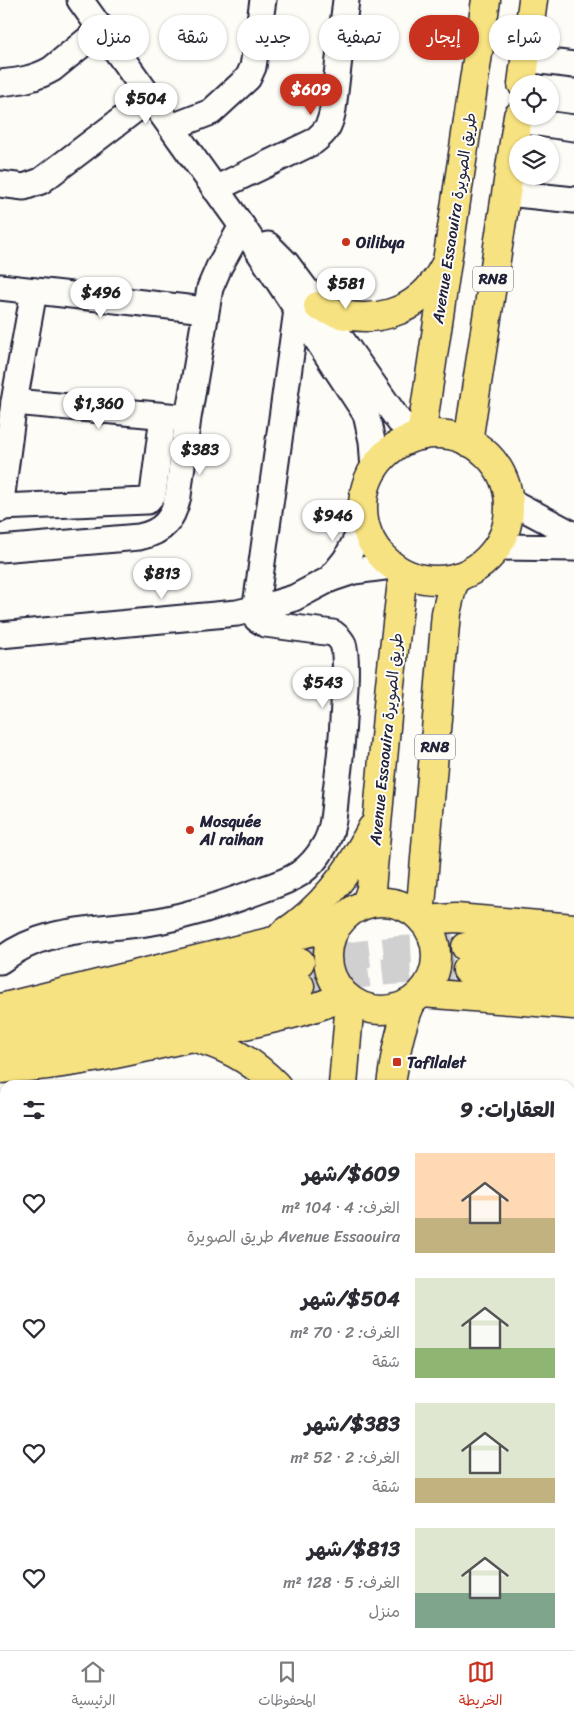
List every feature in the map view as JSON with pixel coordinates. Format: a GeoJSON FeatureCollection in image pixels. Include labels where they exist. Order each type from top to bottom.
{"type":"FeatureCollection","features":[{"type":"Feature","properties":{"kind":"main road","name":"Avenue Essaouira طريق الصويرة"},"geometry":{"type":"LineString","coordinates":[[419,436],[486,0]]}},
{"type":"Feature","properties":{"kind":"main road"},"geometry":{"type":"LineString","coordinates":[[523,71],[533,0]]}},
{"type":"Feature","properties":{"kind":"main road","name":"RN8"},"geometry":{"type":"LineString","coordinates":[[468,442],[516,125]]}},
{"type":"Feature","properties":{"kind":"main road"},"geometry":{"type":"LineString","coordinates":[[307,308],[354,317],[377,317],[392,313],[413,303],[430,288],[440,276],[447,262]]}},
{"type":"Feature","properties":{"kind":"main road"},"geometry":{"type":"LineString","coordinates":[[446,435],[468,442],[488,456],[496,466],[506,488],[508,520],[497,547],[483,563],[466,574],[457,577],[427,580],[397,569],[374,547],[365,524],[364,496],[374,470],[382,458],[392,449],[419,436],[446,435]]}},
{"type":"Feature","properties":{"kind":"main road","name":"Avenue Essaouira طريق الصويرة"},"geometry":{"type":"LineString","coordinates":[[366,904],[371,889],[380,808],[397,569]]}},
{"type":"Feature","properties":{"kind":"main road","name":"RN8"},"geometry":{"type":"LineString","coordinates":[[421,919],[446,613],[452,588],[457,577]]}},
{"type":"Feature","properties":{"kind":"main road"},"geometry":{"type":"LineString","coordinates":[[271,942],[308,915],[338,884],[362,848],[380,808]]}},
{"type":"Feature","properties":{"kind":"main road"},"geometry":{"type":"LineString","coordinates":[[0,1008],[310,932],[339,922],[356,908],[366,904],[375,902],[393,903],[412,911],[421,919],[433,940],[436,962],[433,973],[416,998],[399,1033],[392,1080]]}},
{"type":"Feature","properties":{"kind":"main road"},"geometry":{"type":"LineString","coordinates":[[421,919],[456,918],[574,928]]}},
{"type":"Feature","properties":{"kind":"main road"},"geometry":{"type":"LineString","coordinates":[[339,922],[329,943],[328,960],[332,977],[337,988],[347,999],[359,1006],[379,1011],[390,1010],[416,998],[574,1005]]}},
{"type":"Feature","properties":{"kind":"main road"},"geometry":{"type":"LineString","coordinates":[[574,954],[506,947],[466,959],[574,979]]}},
{"type":"Feature","properties":{"kind":"main road"},"geometry":{"type":"LineString","coordinates":[[0,1028],[300,974],[56,1043],[0,1052]]}},
{"type":"Feature","properties":{"kind":"main road"},"geometry":{"type":"LineString","coordinates":[[0,1069],[87,1059],[304,1011],[347,999]]}},
{"type":"Feature","properties":{"kind":"main road"},"geometry":{"type":"LineString","coordinates":[[342,1080],[347,999]]}},
{"type":"Feature","properties":{"kind":"main road"},"geometry":{"type":"LineString","coordinates":[[191,1037],[208,1041],[239,1055],[270,1080]]}},
{"type":"Feature","properties":{"kind":"street"},"geometry":{"type":"LineString","coordinates":[[80,0],[92,15]]}},
{"type":"Feature","properties":{"kind":"street"},"geometry":{"type":"LineString","coordinates":[[172,127],[211,112],[248,78],[254,61],[263,0]]}},
{"type":"Feature","properties":{"kind":"street"},"geometry":{"type":"LineString","coordinates":[[215,188],[313,142],[324,133],[329,125],[333,109],[346,0]]}},
{"type":"Feature","properties":{"kind":"street"},"geometry":{"type":"LineString","coordinates":[[0,83],[26,80],[44,74],[52,70],[78,48]]}},
{"type":"Feature","properties":{"kind":"street"},"geometry":{"type":"LineString","coordinates":[[125,60],[242,226],[276,252],[366,414],[372,441],[374,470]]}},
{"type":"Feature","properties":{"kind":"street"},"geometry":{"type":"LineString","coordinates":[[523,71],[574,65]]}},
{"type":"Feature","properties":{"kind":"street"},"geometry":{"type":"LineString","coordinates":[[0,184],[24,186],[40,180],[141,105],[150,96]]}},
{"type":"Feature","properties":{"kind":"street"},"geometry":{"type":"LineString","coordinates":[[557,125],[574,128]]}},
{"type":"Feature","properties":{"kind":"street"},"geometry":{"type":"LineString","coordinates":[[507,193],[574,200]]}},
{"type":"Feature","properties":{"kind":"street"},"geometry":{"type":"LineString","coordinates":[[0,549],[151,535],[170,519],[175,508],[210,288],[219,267],[242,226]]}},
{"type":"Feature","properties":{"kind":"street"},"geometry":{"type":"LineString","coordinates":[[0,288],[206,310]]}},
{"type":"Feature","properties":{"kind":"street"},"geometry":{"type":"LineString","coordinates":[[34,291],[14,402],[0,508],[147,501],[154,494],[163,416]]}},
{"type":"Feature","properties":{"kind":"street"},"geometry":{"type":"LineString","coordinates":[[307,308],[399,421],[419,436]]}},
{"type":"Feature","properties":{"kind":"street"},"geometry":{"type":"LineString","coordinates":[[0,961],[21,947],[58,933],[134,925],[181,915],[241,898],[286,881],[298,875],[318,857],[330,834],[333,822],[343,724],[343,646],[338,636],[333,633],[261,622],[255,616],[307,308]]}},
{"type":"Feature","properties":{"kind":"street"},"geometry":{"type":"LineString","coordinates":[[14,402],[188,418]]}},
{"type":"Feature","properties":{"kind":"street"},"geometry":{"type":"LineString","coordinates":[[508,500],[574,535]]}},
{"type":"Feature","properties":{"kind":"street"},"geometry":{"type":"LineString","coordinates":[[330,579],[346,559],[365,524]]}},
{"type":"Feature","properties":{"kind":"street"},"geometry":{"type":"LineString","coordinates":[[497,547],[574,548]]}},
{"type":"Feature","properties":{"kind":"street"},"geometry":{"type":"LineString","coordinates":[[0,635],[220,615],[255,609],[294,598],[330,579],[360,569],[397,569]]}},
{"type":"Feature","properties":{"kind":"tunnel"},"geometry":{"type":"LineString","coordinates":[[300,962],[399,950],[466,947]]}},
{"type":"Feature","properties":{"kind":"tunnel"},"geometry":{"type":"LineString","coordinates":[[300,986],[341,977],[382,972],[424,969],[467,970]]}},
{"type":"Feature","properties":{"kind":"place","name":"Oilibya"},"geometry":{"type":"Point","coordinates":[346,242]}},
{"type":"Feature","properties":{"kind":"place","name":"Mosquée Al raihan"},"geometry":{"type":"Point","coordinates":[190,830]}},
{"type":"Feature","properties":{"kind":"place","name":"Tafilalet"},"geometry":{"type":"Point","coordinates":[397,1062]}}]}
